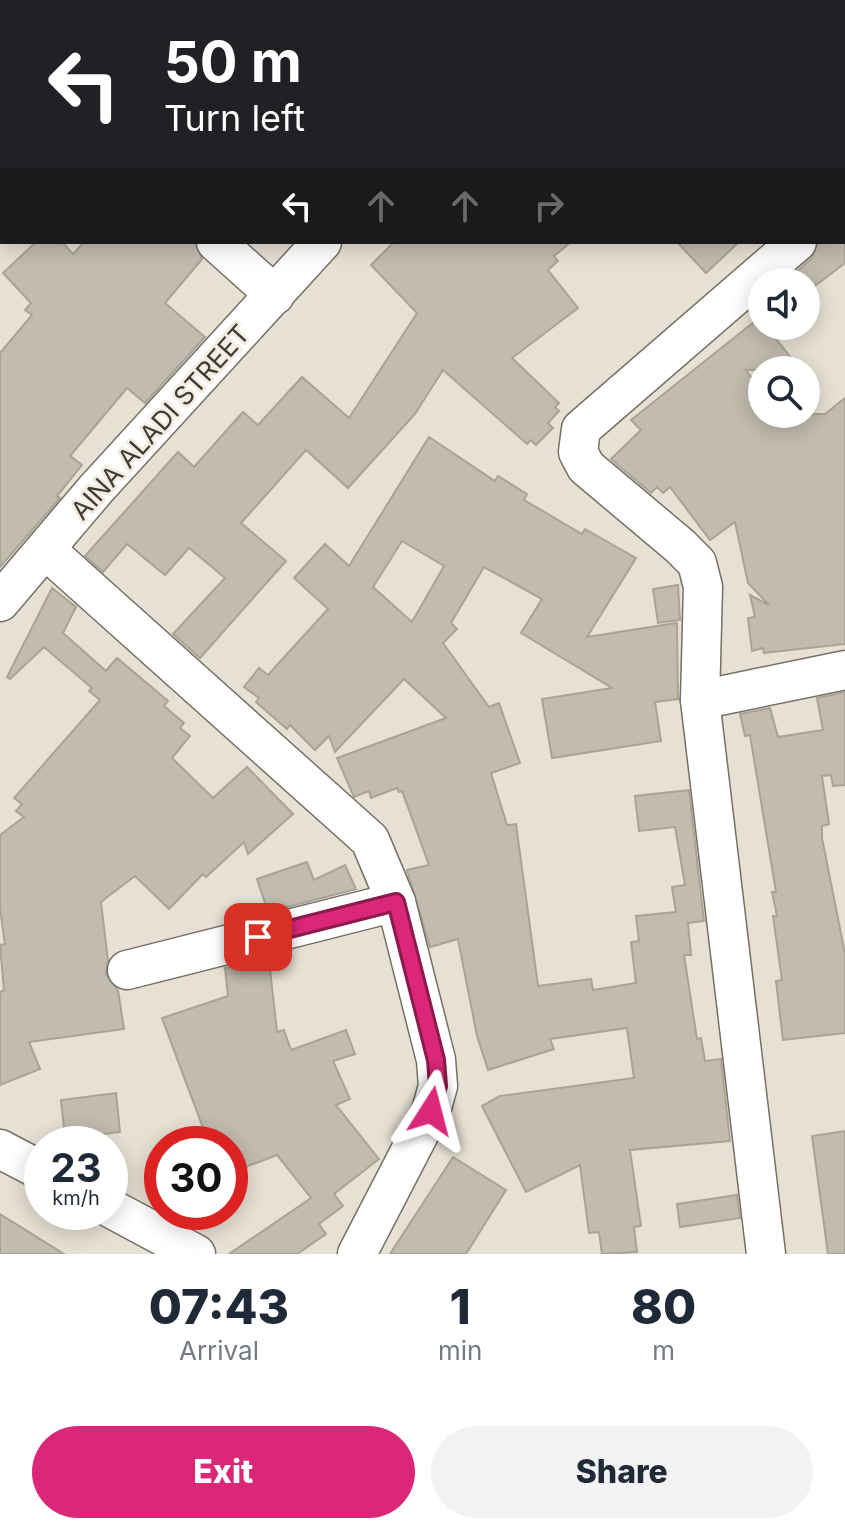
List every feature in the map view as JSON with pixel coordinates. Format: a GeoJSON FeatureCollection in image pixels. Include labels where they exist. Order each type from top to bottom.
{"type":"FeatureCollection","features":[{"type":"Feature","properties":{"kind":"street"},"geometry":{"type":"LineString","coordinates":[[218,244],[275,295]]}},
{"type":"Feature","properties":{"kind":"street","name":"AINA ALADI STREET"},"geometry":{"type":"LineString","coordinates":[[0,602],[96,489],[320,244]]}},
{"type":"Feature","properties":{"kind":"street"},"geometry":{"type":"LineString","coordinates":[[766,1254],[700,700],[703,587],[697,563],[586,467],[578,452],[581,429],[795,244]]}},
{"type":"Feature","properties":{"kind":"street"},"geometry":{"type":"LineString","coordinates":[[46,550],[370,840],[396,902],[436,1060],[438,1086],[431,1111],[357,1254]]}},
{"type":"Feature","properties":{"kind":"street"},"geometry":{"type":"LineString","coordinates":[[700,700],[845,670]]}},
{"type":"Feature","properties":{"kind":"street"},"geometry":{"type":"LineString","coordinates":[[127,970],[396,902]]}},
{"type":"Feature","properties":{"kind":"street"},"geometry":{"type":"LineString","coordinates":[[0,1149],[24,1162]]}},
{"type":"Feature","properties":{"kind":"street"},"geometry":{"type":"LineString","coordinates":[[128,1218],[196,1254]]}},
{"type":"Feature","properties":{"kind":"building"},"geometry":{"type":"Polygon","coordinates":[[[34,244],[64,244],[73,254],[82,244],[196,244],[202,259],[165,303],[205,337],[145,403],[127,388],[70,456],[82,465],[57,496],[60,498],[0,567],[0,353],[32,315],[25,310],[31,303],[3,273],[34,244]]]}},
{"type":"Feature","properties":{"kind":"building"},"geometry":{"type":"Polygon","coordinates":[[[392,244],[569,244],[554,256],[558,261],[548,270],[578,308],[512,358],[559,403],[555,407],[559,411],[548,423],[553,428],[536,445],[531,440],[527,444],[443,370],[415,414],[348,488],[306,450],[241,523],[286,561],[200,658],[173,634],[225,578],[189,548],[165,575],[127,544],[103,572],[85,556],[178,452],[194,467],[243,412],[258,425],[302,377],[349,418],[417,313],[371,265],[392,244]]]}},
{"type":"Feature","properties":{"kind":"building"},"geometry":{"type":"Polygon","coordinates":[[[679,244],[737,244],[706,273],[679,244]]]}},
{"type":"Feature","properties":{"kind":"building"},"geometry":{"type":"Polygon","coordinates":[[[817,244],[845,244],[845,263],[820,282],[820,268],[801,268],[812,258],[817,244]]]}},
{"type":"Feature","properties":{"kind":"building"},"geometry":{"type":"Polygon","coordinates":[[[748,327],[748,340],[777,340],[790,356],[748,356],[748,428],[820,428],[820,414],[825,414],[845,398],[845,644],[764,653],[763,648],[752,651],[748,618],[755,617],[750,595],[769,605],[748,583],[735,522],[710,540],[670,487],[663,493],[657,487],[651,493],[611,459],[641,430],[631,420],[748,327]]]}},
{"type":"Feature","properties":{"kind":"building"},"geometry":{"type":"Polygon","coordinates":[[[429,437],[495,481],[498,476],[527,494],[524,500],[582,534],[585,529],[636,558],[587,637],[677,623],[678,699],[655,702],[661,741],[552,758],[542,699],[612,688],[521,633],[542,599],[484,567],[451,623],[457,629],[443,643],[489,707],[499,703],[520,763],[491,773],[507,825],[516,824],[538,986],[591,979],[593,990],[636,983],[631,942],[639,941],[636,916],[676,912],[672,887],[685,885],[675,827],[639,831],[635,796],[689,790],[704,921],[688,923],[691,955],[684,955],[697,1039],[701,1038],[705,1061],[721,1059],[730,1141],[630,1150],[641,1226],[634,1227],[637,1252],[602,1254],[599,1232],[589,1233],[580,1165],[526,1192],[482,1106],[500,1096],[634,1078],[627,1028],[550,1039],[554,1049],[488,1070],[477,1036],[458,939],[430,947],[407,870],[429,865],[402,791],[399,792],[397,788],[371,798],[369,791],[354,797],[337,758],[446,718],[404,679],[335,752],[329,736],[315,750],[290,725],[287,729],[256,702],[259,698],[244,687],[259,668],[268,675],[328,609],[294,578],[325,544],[349,566],[429,437]],[[402,541],[373,587],[412,622],[444,566],[402,541]]]}},
{"type":"Feature","properties":{"kind":"building"},"geometry":{"type":"Polygon","coordinates":[[[678,585],[680,620],[658,623],[653,589],[678,585]]]}},
{"type":"Feature","properties":{"kind":"building"},"geometry":{"type":"Polygon","coordinates":[[[52,588],[76,607],[63,633],[106,671],[117,658],[168,701],[164,706],[184,723],[180,728],[190,736],[172,758],[213,798],[247,767],[293,814],[248,854],[244,842],[206,877],[203,874],[169,909],[135,876],[101,902],[108,961],[106,975],[118,990],[124,1029],[29,1042],[40,1069],[0,1085],[0,992],[4,990],[0,945],[5,944],[0,909],[0,835],[24,817],[16,811],[22,804],[14,798],[100,700],[89,691],[92,688],[44,647],[10,679],[7,677],[52,588]]]}},
{"type":"Feature","properties":{"kind":"building"},"geometry":{"type":"Polygon","coordinates":[[[845,692],[845,785],[833,786],[831,775],[822,776],[829,824],[822,826],[822,838],[845,954],[845,1033],[783,1040],[776,981],[782,980],[773,916],[777,916],[772,892],[776,892],[750,735],[745,736],[740,714],[770,708],[778,737],[823,730],[817,698],[845,692]]]}},
{"type":"Feature","properties":{"kind":"building"},"geometry":{"type":"Polygon","coordinates":[[[307,862],[314,880],[345,865],[356,889],[268,912],[257,879],[307,862]]]}},
{"type":"Feature","properties":{"kind":"building"},"geometry":{"type":"Polygon","coordinates":[[[269,961],[277,1032],[284,1030],[291,1050],[346,1030],[355,1054],[333,1061],[350,1099],[336,1105],[379,1159],[334,1194],[343,1206],[319,1224],[326,1234],[297,1254],[229,1254],[311,1198],[277,1155],[248,1166],[248,1126],[202,1126],[162,1018],[228,996],[225,968],[269,961]]]}},
{"type":"Feature","properties":{"kind":"building"},"geometry":{"type":"Polygon","coordinates":[[[116,1093],[119,1126],[64,1126],[61,1100],[116,1093]]]}},
{"type":"Feature","properties":{"kind":"building"},"geometry":{"type":"Polygon","coordinates":[[[845,1131],[845,1254],[828,1254],[812,1136],[845,1131]]]}},
{"type":"Feature","properties":{"kind":"building"},"geometry":{"type":"Polygon","coordinates":[[[453,1157],[506,1190],[466,1254],[390,1254],[453,1157]]]}},
{"type":"Feature","properties":{"kind":"building"},"geometry":{"type":"Polygon","coordinates":[[[737,1195],[740,1218],[680,1227],[677,1204],[737,1195]]]}},
{"type":"Feature","properties":{"kind":"building"},"geometry":{"type":"Polygon","coordinates":[[[0,1214],[64,1254],[0,1254],[0,1214]]]}},
{"type":"Feature","properties":{"kind":"route"},"geometry":{"type":"LineString","coordinates":[[258,937],[396,902],[436,1060],[438,1086],[431,1111]]}}]}
